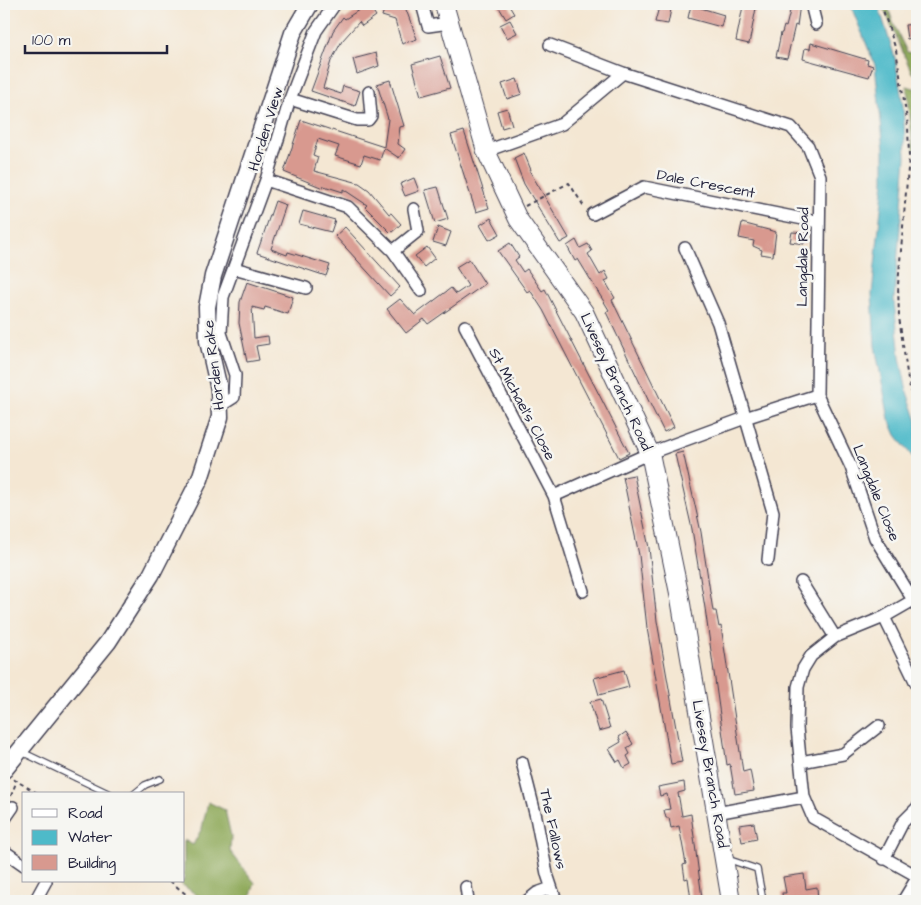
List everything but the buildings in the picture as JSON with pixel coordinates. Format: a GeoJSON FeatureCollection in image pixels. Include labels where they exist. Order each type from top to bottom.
{"type":"FeatureCollection","features":[{"type":"Feature","properties":{"kind":"main road","name":"Livesey Branch Road"},"geometry":{"type":"LineString","coordinates":[[446,10],[486,151],[518,219],[584,312],[650,453],[680,598],[731,901]]}},
{"type":"Feature","properties":{"kind":"street","name":"Horden Rake"},"geometry":{"type":"LineString","coordinates":[[7,774],[20,751],[108,642],[150,575],[200,480],[217,430],[220,406],[219,390],[208,341],[207,307],[213,276],[293,32],[310,4]]}},
{"type":"Feature","properties":{"kind":"street","name":"Horden View"},"geometry":{"type":"LineString","coordinates":[[220,406],[234,397],[235,375],[221,334],[223,297],[266,180],[290,99],[316,30],[335,4]]}},
{"type":"Feature","properties":{"kind":"street"},"geometry":{"type":"LineString","coordinates":[[422,4],[428,26],[446,10]]}},
{"type":"Feature","properties":{"kind":"street"},"geometry":{"type":"LineString","coordinates":[[811,4],[816,24]]}},
{"type":"Feature","properties":{"kind":"street","name":"Langdale Road"},"geometry":{"type":"LineString","coordinates":[[550,45],[623,73],[792,127],[808,146],[820,176],[817,395]]}},
{"type":"Feature","properties":{"kind":"street"},"geometry":{"type":"LineString","coordinates":[[486,151],[562,124],[623,73]]}},
{"type":"Feature","properties":{"kind":"street"},"geometry":{"type":"LineString","coordinates":[[290,99],[357,120],[368,120],[371,116],[369,92]]}},
{"type":"Feature","properties":{"kind":"street"},"geometry":{"type":"LineString","coordinates":[[266,180],[348,208],[393,251],[421,291]]}},
{"type":"Feature","properties":{"kind":"street","name":"Dale Crescent"},"geometry":{"type":"LineString","coordinates":[[593,214],[644,187],[818,222]]}},
{"type":"Feature","properties":{"kind":"street"},"geometry":{"type":"LineString","coordinates":[[393,251],[418,232],[414,209]]}},
{"type":"Feature","properties":{"kind":"street"},"geometry":{"type":"LineString","coordinates":[[685,248],[718,323],[773,512],[768,560]]}},
{"type":"Feature","properties":{"kind":"street"},"geometry":{"type":"LineString","coordinates":[[234,268],[306,288]]}},
{"type":"Feature","properties":{"kind":"street","name":"St Michael's Close"},"geometry":{"type":"LineString","coordinates":[[465,326],[554,496],[583,591]]}},
{"type":"Feature","properties":{"kind":"street"},"geometry":{"type":"LineString","coordinates":[[554,496],[650,453],[745,418],[817,395]]}},
{"type":"Feature","properties":{"kind":"street","name":"Langdale Close"},"geometry":{"type":"LineString","coordinates":[[817,395],[851,467],[875,538],[915,599]]}},
{"type":"Feature","properties":{"kind":"street"},"geometry":{"type":"LineString","coordinates":[[801,582],[835,637]]}},
{"type":"Feature","properties":{"kind":"street"},"geometry":{"type":"LineString","coordinates":[[903,901],[917,877],[814,818],[804,797],[797,728],[798,687],[803,669],[812,656],[835,637],[884,618],[915,599]]}},
{"type":"Feature","properties":{"kind":"street"},"geometry":{"type":"LineString","coordinates":[[884,618],[917,685]]}},
{"type":"Feature","properties":{"kind":"street"},"geometry":{"type":"LineString","coordinates":[[801,762],[843,754],[878,726]]}},
{"type":"Feature","properties":{"kind":"street","name":"The Fallows"},"geometry":{"type":"LineString","coordinates":[[522,762],[551,888],[556,901]]}},
{"type":"Feature","properties":{"kind":"street"},"geometry":{"type":"LineString","coordinates":[[716,812],[804,797]]}},
{"type":"Feature","properties":{"kind":"street"},"geometry":{"type":"LineString","coordinates":[[4,820],[13,807]]}},
{"type":"Feature","properties":{"kind":"street"},"geometry":{"type":"LineString","coordinates":[[884,859],[903,822],[917,808]]}},
{"type":"Feature","properties":{"kind":"street"},"geometry":{"type":"LineString","coordinates":[[4,851],[22,864]]}},
{"type":"Feature","properties":{"kind":"street"},"geometry":{"type":"LineString","coordinates":[[35,901],[45,882]]}},
{"type":"Feature","properties":{"kind":"street"},"geometry":{"type":"LineString","coordinates":[[466,887],[468,901]]}},
{"type":"Feature","properties":{"kind":"street"},"geometry":{"type":"LineString","coordinates":[[527,901],[537,893],[551,888]]}},
{"type":"Feature","properties":{"kind":"lane"},"geometry":{"type":"LineString","coordinates":[[20,751],[106,792]]}},
{"type":"Feature","properties":{"kind":"lane"},"geometry":{"type":"LineString","coordinates":[[136,792],[145,785],[160,779]]}},
{"type":"Feature","properties":{"kind":"lane"},"geometry":{"type":"LineString","coordinates":[[724,858],[757,869],[763,901]]}},
{"type":"Feature","properties":{"kind":"path"},"geometry":{"type":"LineString","coordinates":[[881,4],[896,50],[908,126],[909,157],[898,285],[899,317],[908,380],[917,414]]}},
{"type":"Feature","properties":{"kind":"path"},"geometry":{"type":"LineString","coordinates":[[522,207],[569,183],[590,216],[593,214]]}},
{"type":"Feature","properties":{"kind":"path"},"geometry":{"type":"LineString","coordinates":[[7,774],[36,792]]}},
{"type":"Feature","properties":{"kind":"path"},"geometry":{"type":"LineString","coordinates":[[171,882],[194,901]]}},
{"type":"Feature","properties":{"kind":"green space"},"geometry":{"type":"Polygon","coordinates":[[[882,4],[887,4],[894,25],[907,52],[917,54],[917,74],[912,73],[882,4]]]}},
{"type":"Feature","properties":{"kind":"green space"},"geometry":{"type":"Polygon","coordinates":[[[907,86],[917,89],[917,154],[913,149],[907,86]]]}},
{"type":"Feature","properties":{"kind":"green space"},"geometry":{"type":"Polygon","coordinates":[[[208,802],[225,810],[231,836],[230,851],[255,883],[249,901],[205,901],[178,882],[185,882],[185,841],[193,845],[202,828],[208,802]]]}},
{"type":"Feature","properties":{"kind":"water"},"geometry":{"type":"Polygon","coordinates":[[[850,4],[878,4],[895,58],[903,106],[906,157],[894,301],[900,357],[907,392],[917,421],[917,463],[896,435],[889,419],[875,346],[872,294],[884,180],[884,150],[875,65],[850,4]]]}}]}
